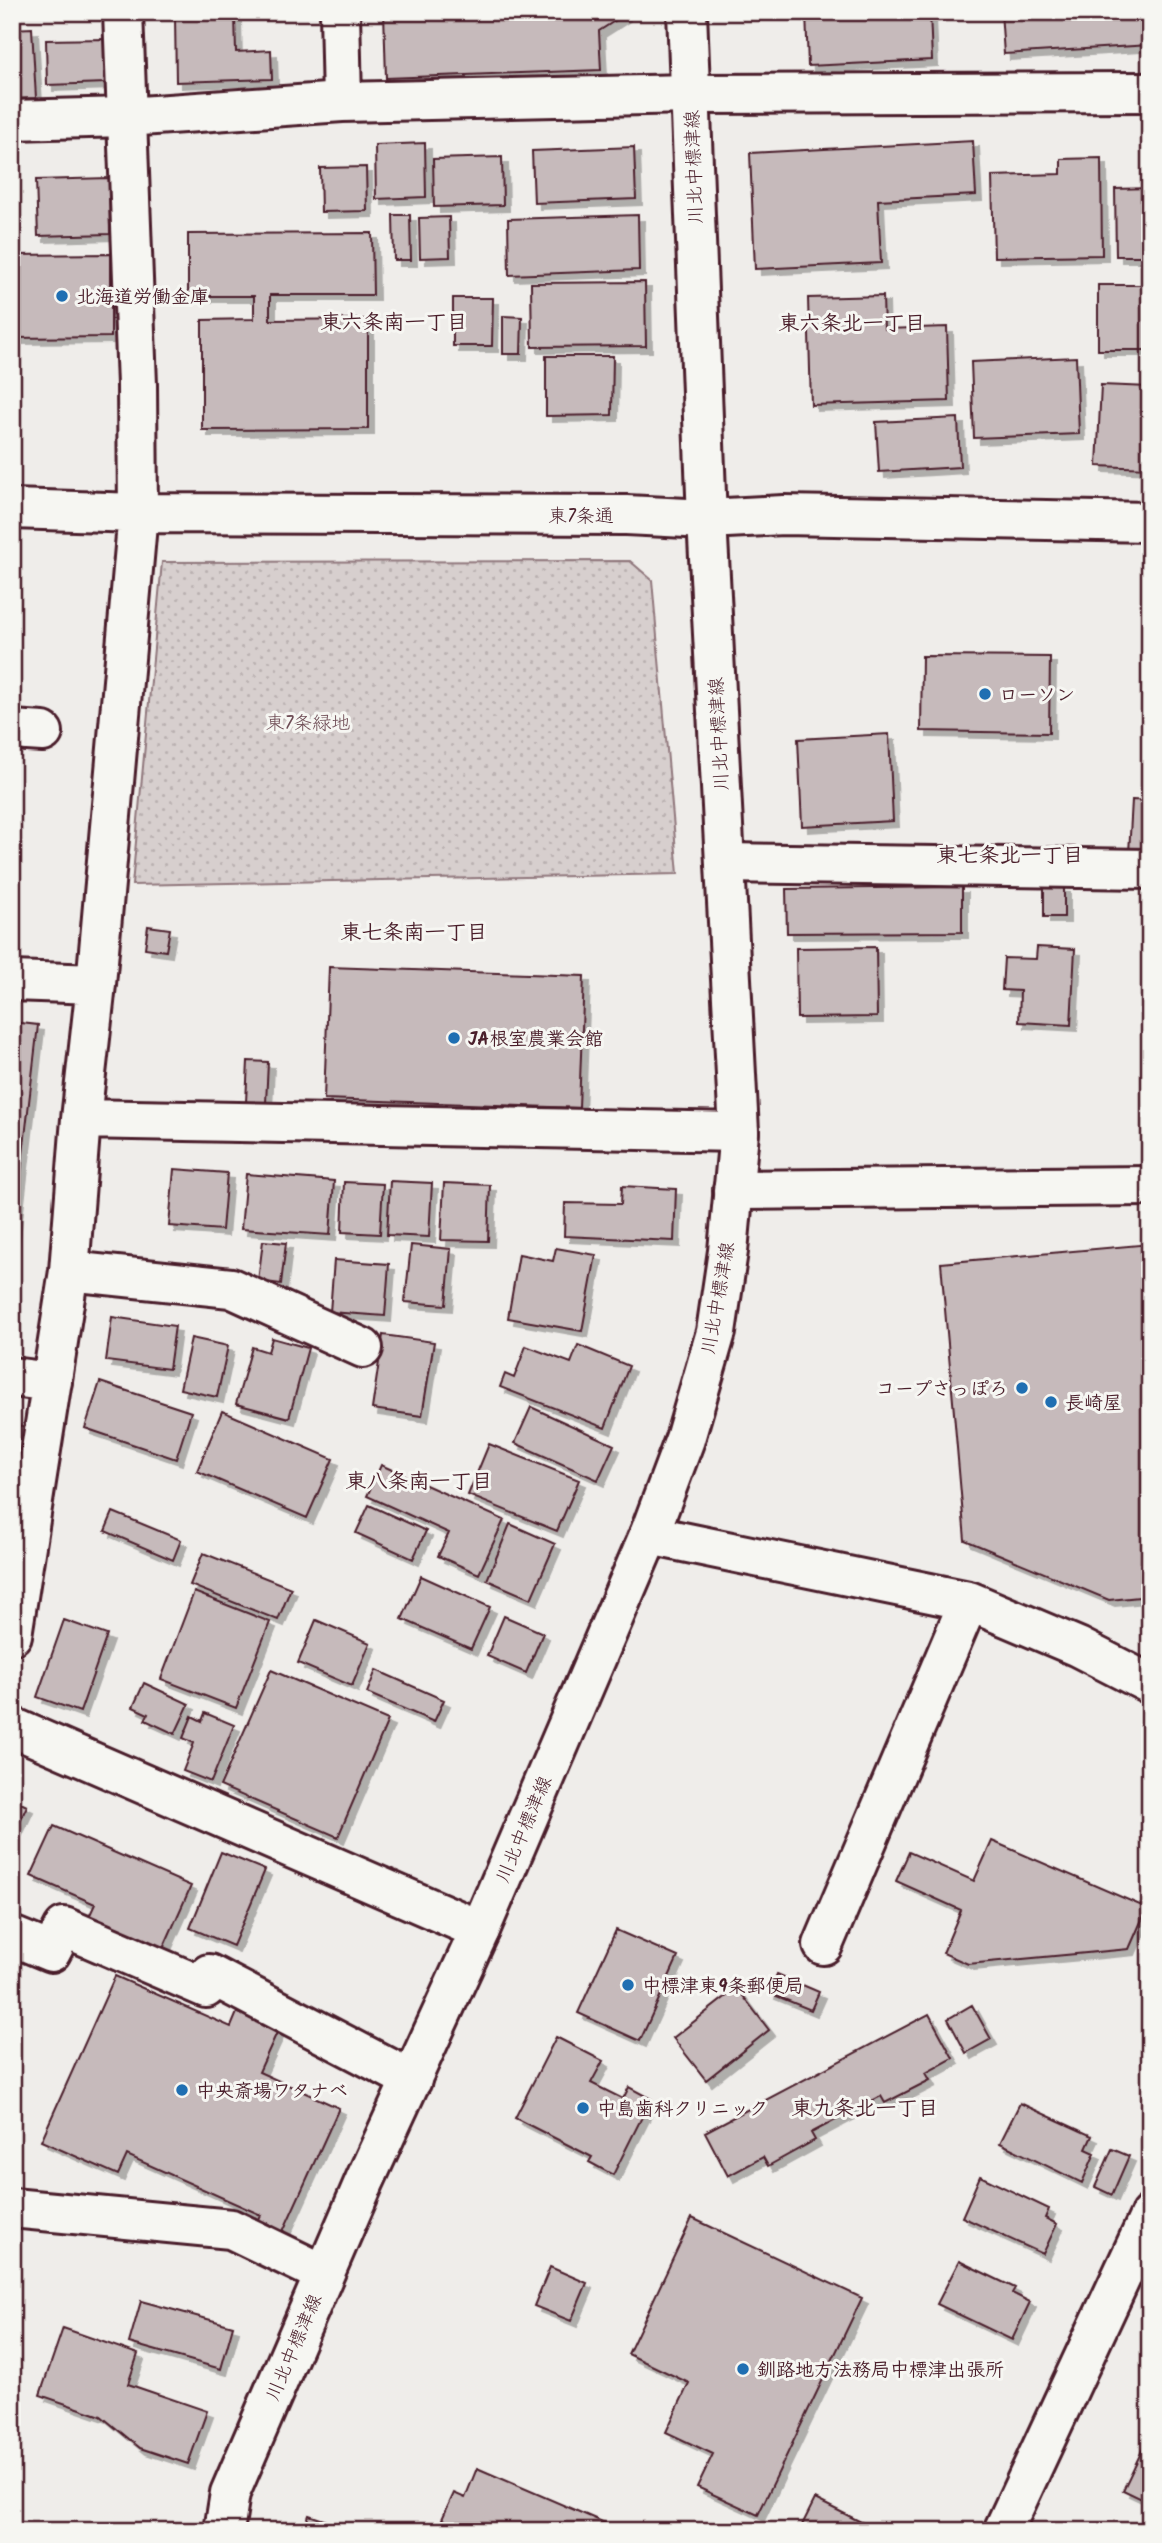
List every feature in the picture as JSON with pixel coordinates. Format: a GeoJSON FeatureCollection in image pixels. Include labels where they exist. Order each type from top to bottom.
{"type":"FeatureCollection","features":[{"type":"Feature","properties":{"kind":"street"},"geometry":{"type":"LineString","coordinates":[[14,1619],[69,1272],[138,513],[137,385],[123,12]]}},
{"type":"Feature","properties":{"kind":"street"},"geometry":{"type":"LineString","coordinates":[[340,12],[342,102]]}},
{"type":"Feature","properties":{"kind":"street","name":"川北中標津線"},"geometry":{"type":"LineString","coordinates":[[224,2531],[230,2493],[365,2180],[480,1930],[649,1535],[685,1439],[716,1332],[728,1251],[739,1132],[707,519],[687,12]]}},
{"type":"Feature","properties":{"kind":"street"},"geometry":{"type":"LineString","coordinates":[[12,120],[126,117],[342,102],[690,94],[1150,92]]}},
{"type":"Feature","properties":{"kind":"street","name":"東7条通"},"geometry":{"type":"LineString","coordinates":[[12,509],[138,513],[626,515],[707,519],[784,515],[1150,522]]}},
{"type":"Feature","properties":{"kind":"street"},"geometry":{"type":"LineString","coordinates":[[725,863],[1150,869]]}},
{"type":"Feature","properties":{"kind":"street"},"geometry":{"type":"LineString","coordinates":[[12,981],[96,984]]}},
{"type":"Feature","properties":{"kind":"street"},"geometry":{"type":"LineString","coordinates":[[81,1119],[739,1132]]}},
{"type":"Feature","properties":{"kind":"street"},"geometry":{"type":"LineString","coordinates":[[733,1190],[1150,1186]]}},
{"type":"Feature","properties":{"kind":"street"},"geometry":{"type":"LineString","coordinates":[[69,1272],[231,1288],[363,1348]]}},
{"type":"Feature","properties":{"kind":"street"},"geometry":{"type":"LineString","coordinates":[[12,1377],[51,1382]]}},
{"type":"Feature","properties":{"kind":"street"},"geometry":{"type":"LineString","coordinates":[[649,1535],[969,1601],[1078,1647],[1150,1684]]}},
{"type":"Feature","properties":{"kind":"street"},"geometry":{"type":"LineString","coordinates":[[823,1945],[969,1601]]}},
{"type":"Feature","properties":{"kind":"street"},"geometry":{"type":"LineString","coordinates":[[12,1727],[480,1930]]}},
{"type":"Feature","properties":{"kind":"street"},"geometry":{"type":"LineString","coordinates":[[12,1936],[51,1952],[64,1927],[206,1987],[209,1974],[412,2080]]}},
{"type":"Feature","properties":{"kind":"street"},"geometry":{"type":"LineString","coordinates":[[12,2208],[231,2229],[324,2274]]}},
{"type":"Feature","properties":{"kind":"street"},"geometry":{"type":"LineString","coordinates":[[1003,2531],[1150,2215]]}},
{"type":"Feature","properties":{"kind":"green space","name":"東7条緑地"},"geometry":{"type":"Polygon","coordinates":[[[630,561],[652,580],[678,874],[132,885],[162,562],[630,561]]]}},
{"type":"Feature","properties":{"kind":"building"},"geometry":{"type":"Polygon","coordinates":[[[384,12],[624,12],[624,15],[599,31],[601,70],[386,78],[384,12]]]}},
{"type":"Feature","properties":{"kind":"building"},"geometry":{"type":"Polygon","coordinates":[[[806,12],[930,12],[932,60],[808,66],[806,12]]]}},
{"type":"Feature","properties":{"kind":"building"},"geometry":{"type":"Polygon","coordinates":[[[1001,12],[1150,12],[1150,45],[1004,54],[1001,12]]]}},
{"type":"Feature","properties":{"kind":"building"},"geometry":{"type":"Polygon","coordinates":[[[235,15],[236,52],[271,50],[272,79],[176,82],[175,17],[235,15]]]}},
{"type":"Feature","properties":{"kind":"building"},"geometry":{"type":"Polygon","coordinates":[[[32,28],[36,98],[12,99],[12,29],[32,28]]]}},
{"type":"Feature","properties":{"kind":"building"},"geometry":{"type":"Polygon","coordinates":[[[106,39],[107,83],[47,85],[46,40],[106,39]]]}},
{"type":"Feature","properties":{"kind":"building"},"geometry":{"type":"Polygon","coordinates":[[[973,141],[976,195],[878,200],[881,263],[755,269],[750,153],[973,141]]]}},
{"type":"Feature","properties":{"kind":"building"},"geometry":{"type":"Polygon","coordinates":[[[425,143],[426,197],[376,199],[375,145],[425,143]]]}},
{"type":"Feature","properties":{"kind":"building"},"geometry":{"type":"Polygon","coordinates":[[[634,147],[636,199],[534,203],[532,151],[634,147]]]}},
{"type":"Feature","properties":{"kind":"building"},"geometry":{"type":"Polygon","coordinates":[[[502,157],[503,205],[434,207],[433,159],[502,157]]]}},
{"type":"Feature","properties":{"kind":"building"},"geometry":{"type":"Polygon","coordinates":[[[1101,158],[1102,255],[994,257],[992,176],[1061,174],[1061,159],[1101,158]]]}},
{"type":"Feature","properties":{"kind":"building"},"geometry":{"type":"Polygon","coordinates":[[[366,167],[367,211],[321,212],[320,168],[366,167]]]}},
{"type":"Feature","properties":{"kind":"building"},"geometry":{"type":"Polygon","coordinates":[[[109,178],[110,234],[38,236],[36,180],[109,178]]]}},
{"type":"Feature","properties":{"kind":"building"},"geometry":{"type":"Polygon","coordinates":[[[1150,188],[1150,256],[1116,256],[1115,189],[1150,188]]]}},
{"type":"Feature","properties":{"kind":"building"},"geometry":{"type":"Polygon","coordinates":[[[393,215],[410,215],[411,260],[394,260],[393,215]]]}},
{"type":"Feature","properties":{"kind":"building"},"geometry":{"type":"Polygon","coordinates":[[[638,215],[639,270],[509,275],[508,219],[638,215]]]}},
{"type":"Feature","properties":{"kind":"building"},"geometry":{"type":"Polygon","coordinates":[[[449,217],[450,257],[420,258],[419,218],[449,217]]]}},
{"type":"Feature","properties":{"kind":"building"},"geometry":{"type":"Polygon","coordinates":[[[372,233],[373,295],[270,295],[270,320],[368,319],[368,429],[202,430],[202,320],[254,319],[254,296],[188,296],[188,234],[372,233]]]}},
{"type":"Feature","properties":{"kind":"building","name":"北海道労働金庫"},"geometry":{"type":"Polygon","coordinates":[[[111,254],[111,337],[12,338],[12,255],[111,254]]]}},
{"type":"Feature","properties":{"kind":"building"},"geometry":{"type":"Polygon","coordinates":[[[645,282],[646,346],[532,347],[531,283],[645,282]]]}},
{"type":"Feature","properties":{"kind":"building"},"geometry":{"type":"Polygon","coordinates":[[[1098,285],[1150,285],[1150,350],[1098,350],[1098,285]]]}},
{"type":"Feature","properties":{"kind":"building"},"geometry":{"type":"Polygon","coordinates":[[[883,296],[884,329],[947,327],[949,401],[811,405],[808,298],[883,296]]]}},
{"type":"Feature","properties":{"kind":"building"},"geometry":{"type":"Polygon","coordinates":[[[453,298],[493,298],[492,346],[453,346],[453,298]]]}},
{"type":"Feature","properties":{"kind":"building"},"geometry":{"type":"Polygon","coordinates":[[[503,316],[522,317],[521,354],[503,354],[503,316]]]}},
{"type":"Feature","properties":{"kind":"building"},"geometry":{"type":"Polygon","coordinates":[[[546,356],[613,356],[612,415],[546,416],[546,356]]]}},
{"type":"Feature","properties":{"kind":"building"},"geometry":{"type":"Polygon","coordinates":[[[1076,357],[1079,434],[974,438],[971,362],[1076,357]]]}},
{"type":"Feature","properties":{"kind":"building"},"geometry":{"type":"Polygon","coordinates":[[[1101,385],[1150,387],[1150,468],[1097,466],[1101,385]]]}},
{"type":"Feature","properties":{"kind":"building"},"geometry":{"type":"Polygon","coordinates":[[[958,418],[960,467],[879,472],[876,422],[958,418]]]}},
{"type":"Feature","properties":{"kind":"building","name":"ローソン"},"geometry":{"type":"Polygon","coordinates":[[[922,656],[1050,657],[1049,733],[921,731],[922,656]]]}},
{"type":"Feature","properties":{"kind":"building"},"geometry":{"type":"Polygon","coordinates":[[[889,734],[893,821],[802,826],[798,739],[889,734]]]}},
{"type":"Feature","properties":{"kind":"building"},"geometry":{"type":"Polygon","coordinates":[[[1132,800],[1150,801],[1150,854],[1129,853],[1132,800]]]}},
{"type":"Feature","properties":{"kind":"building"},"geometry":{"type":"Polygon","coordinates":[[[1044,886],[1064,887],[1064,917],[1044,917],[1044,886]]]}},
{"type":"Feature","properties":{"kind":"building"},"geometry":{"type":"Polygon","coordinates":[[[962,887],[962,932],[787,933],[786,889],[962,887]]]}},
{"type":"Feature","properties":{"kind":"building"},"geometry":{"type":"Polygon","coordinates":[[[148,926],[170,929],[166,951],[145,948],[148,926]]]}},
{"type":"Feature","properties":{"kind":"building"},"geometry":{"type":"Polygon","coordinates":[[[876,947],[877,1017],[797,1018],[796,948],[876,947]]]}},
{"type":"Feature","properties":{"kind":"building"},"geometry":{"type":"Polygon","coordinates":[[[1037,947],[1075,949],[1071,1025],[1019,1022],[1020,991],[1002,990],[1004,958],[1036,959],[1037,947]]]}},
{"type":"Feature","properties":{"kind":"building","name":"JA根室農業会館"},"geometry":{"type":"Polygon","coordinates":[[[329,967],[584,976],[579,1108],[324,1099],[329,967]]]}},
{"type":"Feature","properties":{"kind":"building"},"geometry":{"type":"Polygon","coordinates":[[[12,1022],[38,1025],[12,1249],[12,1022]]]}},
{"type":"Feature","properties":{"kind":"building"},"geometry":{"type":"Polygon","coordinates":[[[248,1061],[268,1062],[266,1103],[246,1102],[248,1061]]]}},
{"type":"Feature","properties":{"kind":"building"},"geometry":{"type":"Polygon","coordinates":[[[174,1169],[227,1173],[222,1230],[169,1226],[174,1169]]]}},
{"type":"Feature","properties":{"kind":"building"},"geometry":{"type":"Polygon","coordinates":[[[246,1174],[334,1181],[330,1235],[241,1229],[246,1174]]]}},
{"type":"Feature","properties":{"kind":"building"},"geometry":{"type":"Polygon","coordinates":[[[390,1181],[432,1183],[429,1237],[387,1235],[390,1181]]]}},
{"type":"Feature","properties":{"kind":"building"},"geometry":{"type":"Polygon","coordinates":[[[344,1182],[383,1184],[380,1234],[342,1232],[344,1182]]]}},
{"type":"Feature","properties":{"kind":"building"},"geometry":{"type":"Polygon","coordinates":[[[444,1183],[490,1185],[488,1241],[441,1240],[444,1183]]]}},
{"type":"Feature","properties":{"kind":"building"},"geometry":{"type":"Polygon","coordinates":[[[622,1186],[676,1189],[674,1241],[564,1236],[565,1203],[621,1204],[622,1186]]]}},
{"type":"Feature","properties":{"kind":"building"},"geometry":{"type":"Polygon","coordinates":[[[263,1241],[286,1243],[281,1284],[258,1281],[263,1241]]]}},
{"type":"Feature","properties":{"kind":"building","name":"長崎屋"},"geometry":{"type":"Polygon","coordinates":[[[1150,1244],[1150,1596],[1109,1600],[965,1540],[941,1263],[1150,1244]]]}},
{"type":"Feature","properties":{"kind":"building"},"geometry":{"type":"Polygon","coordinates":[[[411,1245],[451,1249],[446,1305],[405,1302],[411,1245]]]}},
{"type":"Feature","properties":{"kind":"building"},"geometry":{"type":"Polygon","coordinates":[[[556,1248],[596,1255],[582,1331],[508,1318],[519,1254],[553,1261],[556,1248]]]}},
{"type":"Feature","properties":{"kind":"building"},"geometry":{"type":"Polygon","coordinates":[[[334,1260],[389,1264],[385,1316],[330,1312],[334,1260]]]}},
{"type":"Feature","properties":{"kind":"building"},"geometry":{"type":"Polygon","coordinates":[[[112,1317],[175,1326],[169,1369],[106,1361],[112,1317]]]}},
{"type":"Feature","properties":{"kind":"building"},"geometry":{"type":"Polygon","coordinates":[[[383,1335],[434,1342],[422,1416],[372,1409],[383,1335]]]}},
{"type":"Feature","properties":{"kind":"building"},"geometry":{"type":"Polygon","coordinates":[[[191,1338],[228,1346],[217,1397],[180,1389],[191,1338]]]}},
{"type":"Feature","properties":{"kind":"building"},"geometry":{"type":"Polygon","coordinates":[[[272,1338],[308,1348],[289,1418],[236,1404],[252,1347],[268,1352],[272,1338]]]}},
{"type":"Feature","properties":{"kind":"building"},"geometry":{"type":"Polygon","coordinates":[[[578,1345],[629,1366],[605,1428],[500,1387],[505,1374],[514,1378],[526,1346],[571,1363],[578,1345]]]}},
{"type":"Feature","properties":{"kind":"building"},"geometry":{"type":"Polygon","coordinates":[[[100,1382],[191,1412],[176,1459],[85,1428],[100,1382]]]}},
{"type":"Feature","properties":{"kind":"building"},"geometry":{"type":"Polygon","coordinates":[[[531,1407],[614,1445],[598,1480],[515,1443],[531,1407]]]}},
{"type":"Feature","properties":{"kind":"building"},"geometry":{"type":"Polygon","coordinates":[[[222,1411],[333,1459],[307,1518],[197,1471],[222,1411]]]}},
{"type":"Feature","properties":{"kind":"building"},"geometry":{"type":"Polygon","coordinates":[[[12,1423],[28,1428],[17,1464],[12,1462],[12,1423]]]}},
{"type":"Feature","properties":{"kind":"building"},"geometry":{"type":"Polygon","coordinates":[[[489,1444],[579,1480],[557,1531],[468,1495],[489,1444]]]}},
{"type":"Feature","properties":{"kind":"building"},"geometry":{"type":"Polygon","coordinates":[[[381,1465],[504,1520],[479,1574],[438,1556],[449,1533],[367,1496],[381,1465]]]}},
{"type":"Feature","properties":{"kind":"building"},"geometry":{"type":"Polygon","coordinates":[[[369,1505],[426,1531],[413,1559],[356,1533],[369,1505]]]}},
{"type":"Feature","properties":{"kind":"building"},"geometry":{"type":"Polygon","coordinates":[[[113,1512],[181,1540],[173,1560],[105,1531],[113,1512]]]}},
{"type":"Feature","properties":{"kind":"building"},"geometry":{"type":"Polygon","coordinates":[[[510,1524],[555,1544],[531,1599],[487,1580],[510,1524]]]}},
{"type":"Feature","properties":{"kind":"building"},"geometry":{"type":"Polygon","coordinates":[[[203,1553],[291,1588],[278,1620],[190,1585],[203,1553]]]}},
{"type":"Feature","properties":{"kind":"building"},"geometry":{"type":"Polygon","coordinates":[[[421,1576],[490,1607],[471,1649],[402,1619],[421,1576]]]}},
{"type":"Feature","properties":{"kind":"building"},"geometry":{"type":"Polygon","coordinates":[[[194,1592],[270,1622],[236,1708],[161,1679],[194,1592]]]}},
{"type":"Feature","properties":{"kind":"building"},"geometry":{"type":"Polygon","coordinates":[[[504,1616],[543,1633],[526,1673],[487,1656],[504,1616]]]}},
{"type":"Feature","properties":{"kind":"building"},"geometry":{"type":"Polygon","coordinates":[[[64,1620],[107,1635],[80,1712],[37,1697],[64,1620]]]}},
{"type":"Feature","properties":{"kind":"building"},"geometry":{"type":"Polygon","coordinates":[[[316,1620],[370,1643],[352,1686],[298,1663],[316,1620]]]}},
{"type":"Feature","properties":{"kind":"building"},"geometry":{"type":"Polygon","coordinates":[[[271,1670],[388,1720],[338,1837],[220,1786],[271,1670]]]}},
{"type":"Feature","properties":{"kind":"building"},"geometry":{"type":"Polygon","coordinates":[[[376,1670],[444,1700],[434,1722],[367,1693],[376,1670]]]}},
{"type":"Feature","properties":{"kind":"building"},"geometry":{"type":"Polygon","coordinates":[[[144,1683],[189,1704],[175,1734],[145,1720],[148,1714],[133,1707],[144,1683]]]}},
{"type":"Feature","properties":{"kind":"building"},"geometry":{"type":"Polygon","coordinates":[[[205,1713],[234,1725],[211,1782],[183,1771],[194,1743],[183,1738],[192,1716],[202,1721],[205,1713]]]}},
{"type":"Feature","properties":{"kind":"building"},"geometry":{"type":"Polygon","coordinates":[[[12,1799],[27,1806],[12,1838],[12,1799]]]}},
{"type":"Feature","properties":{"kind":"building"},"geometry":{"type":"Polygon","coordinates":[[[54,1826],[191,1886],[162,1951],[88,1919],[95,1904],[31,1876],[54,1826]]]}},
{"type":"Feature","properties":{"kind":"building"},"geometry":{"type":"Polygon","coordinates":[[[992,1841],[1147,1908],[1129,1949],[968,1964],[943,1953],[961,1910],[896,1881],[909,1852],[974,1881],[992,1841]]]}},
{"type":"Feature","properties":{"kind":"building"},"geometry":{"type":"Polygon","coordinates":[[[221,1852],[265,1870],[233,1946],[190,1928],[221,1852]]]}},
{"type":"Feature","properties":{"kind":"building","name":"中標津東9条郵便局"},"geometry":{"type":"Polygon","coordinates":[[[616,1930],[678,1957],[640,2041],[578,2013],[616,1930]]]}},
{"type":"Feature","properties":{"kind":"building"},"geometry":{"type":"Polygon","coordinates":[[[777,1974],[819,1992],[811,2010],[769,1993],[777,1974]]]}},
{"type":"Feature","properties":{"kind":"building","name":"中央斎場ワタナベ"},"geometry":{"type":"Polygon","coordinates":[[[115,1976],[231,2027],[238,2010],[279,2028],[259,2072],[339,2108],[280,2238],[255,2227],[261,2215],[127,2155],[118,2175],[41,2141],[115,1976]]]}},
{"type":"Feature","properties":{"kind":"building"},"geometry":{"type":"Polygon","coordinates":[[[737,1988],[769,2030],[706,2080],[673,2038],[737,1988]]]}},
{"type":"Feature","properties":{"kind":"building"},"geometry":{"type":"Polygon","coordinates":[[[972,2005],[991,2039],[966,2053],[948,2019],[972,2005]]]}},
{"type":"Feature","properties":{"kind":"building"},"geometry":{"type":"Polygon","coordinates":[[[929,2014],[953,2058],[926,2073],[930,2080],[885,2103],[881,2096],[811,2133],[815,2140],[768,2166],[763,2157],[728,2176],[705,2132],[929,2014]]]}},
{"type":"Feature","properties":{"kind":"building","name":"中島歯科クリニック"},"geometry":{"type":"Polygon","coordinates":[[[556,2037],[603,2061],[591,2083],[623,2099],[629,2087],[651,2099],[613,2175],[589,2162],[592,2157],[515,2118],[556,2037]]]}},
{"type":"Feature","properties":{"kind":"building"},"geometry":{"type":"Polygon","coordinates":[[[1020,2103],[1092,2136],[1086,2149],[1095,2153],[1082,2183],[1000,2143],[1020,2103]]]}},
{"type":"Feature","properties":{"kind":"building"},"geometry":{"type":"Polygon","coordinates":[[[1112,2149],[1129,2156],[1112,2195],[1095,2187],[1112,2149]]]}},
{"type":"Feature","properties":{"kind":"building"},"geometry":{"type":"Polygon","coordinates":[[[980,2176],[1049,2209],[1045,2218],[1057,2224],[1043,2254],[962,2217],[980,2176]]]}},
{"type":"Feature","properties":{"kind":"building","name":"釧路地方法務局中標津出張所"},"geometry":{"type":"Polygon","coordinates":[[[692,2218],[862,2298],[758,2515],[697,2487],[713,2454],[666,2432],[689,2383],[628,2354],[692,2218]]]}},
{"type":"Feature","properties":{"kind":"building"},"geometry":{"type":"Polygon","coordinates":[[[959,2261],[1015,2288],[1012,2293],[1030,2302],[1012,2340],[937,2304],[959,2261]]]}},
{"type":"Feature","properties":{"kind":"building"},"geometry":{"type":"Polygon","coordinates":[[[550,2267],[587,2283],[571,2321],[534,2306],[550,2267]]]}},
{"type":"Feature","properties":{"kind":"building"},"geometry":{"type":"Polygon","coordinates":[[[141,2301],[233,2326],[221,2369],[129,2343],[141,2301]]]}},
{"type":"Feature","properties":{"kind":"building"},"geometry":{"type":"Polygon","coordinates":[[[63,2328],[138,2354],[128,2384],[207,2411],[188,2464],[140,2448],[101,2416],[40,2395],[63,2328]]]}},
{"type":"Feature","properties":{"kind":"building"},"geometry":{"type":"Polygon","coordinates":[[[1150,2434],[1150,2503],[1123,2490],[1150,2434]]]}},
{"type":"Feature","properties":{"kind":"building"},"geometry":{"type":"Polygon","coordinates":[[[477,2468],[605,2523],[601,2531],[469,2531],[442,2519],[454,2493],[465,2498],[477,2468]]]}},
{"type":"Feature","properties":{"kind":"building"},"geometry":{"type":"Polygon","coordinates":[[[815,2499],[879,2531],[799,2531],[815,2499]]]}},
{"type":"Feature","properties":{"kind":"building"},"geometry":{"type":"Polygon","coordinates":[[[309,2515],[356,2531],[303,2531],[309,2515]]]}},
{"type":"Feature","properties":{"kind":"place","name":"北海道労働金庫"},"geometry":{"type":"Point","coordinates":[62,296]}},
{"type":"Feature","properties":{"kind":"place","name":"ローソン"},"geometry":{"type":"Point","coordinates":[985,694]}},
{"type":"Feature","properties":{"kind":"place","name":"JA根室農業会館"},"geometry":{"type":"Point","coordinates":[454,1038]}},
{"type":"Feature","properties":{"kind":"place","name":"コープさっぽろ"},"geometry":{"type":"Point","coordinates":[1022,1388]}},
{"type":"Feature","properties":{"kind":"place","name":"長崎屋"},"geometry":{"type":"Point","coordinates":[1051,1402]}},
{"type":"Feature","properties":{"kind":"place","name":"中標津東9条郵便局"},"geometry":{"type":"Point","coordinates":[628,1985]}},
{"type":"Feature","properties":{"kind":"place","name":"中央斎場ワタナベ"},"geometry":{"type":"Point","coordinates":[182,2090]}},
{"type":"Feature","properties":{"kind":"place","name":"中島歯科クリニック"},"geometry":{"type":"Point","coordinates":[583,2108]}},
{"type":"Feature","properties":{"kind":"place","name":"釧路地方法務局中標津出張所"},"geometry":{"type":"Point","coordinates":[743,2369]}},
{"type":"Feature","properties":{"kind":"district","name":"東六条南一丁目"},"geometry":{"type":"Point","coordinates":[394,322]}},
{"type":"Feature","properties":{"kind":"district","name":"東六条北一丁目"},"geometry":{"type":"Point","coordinates":[852,323]}},
{"type":"Feature","properties":{"kind":"district","name":"東七条北一丁目"},"geometry":{"type":"Point","coordinates":[1010,855]}},
{"type":"Feature","properties":{"kind":"district","name":"東七条南一丁目"},"geometry":{"type":"Point","coordinates":[414,932]}},
{"type":"Feature","properties":{"kind":"district","name":"東八条南一丁目"},"geometry":{"type":"Point","coordinates":[419,1481]}},
{"type":"Feature","properties":{"kind":"district","name":"東九条北一丁目"},"geometry":{"type":"Point","coordinates":[865,2108]}}]}
